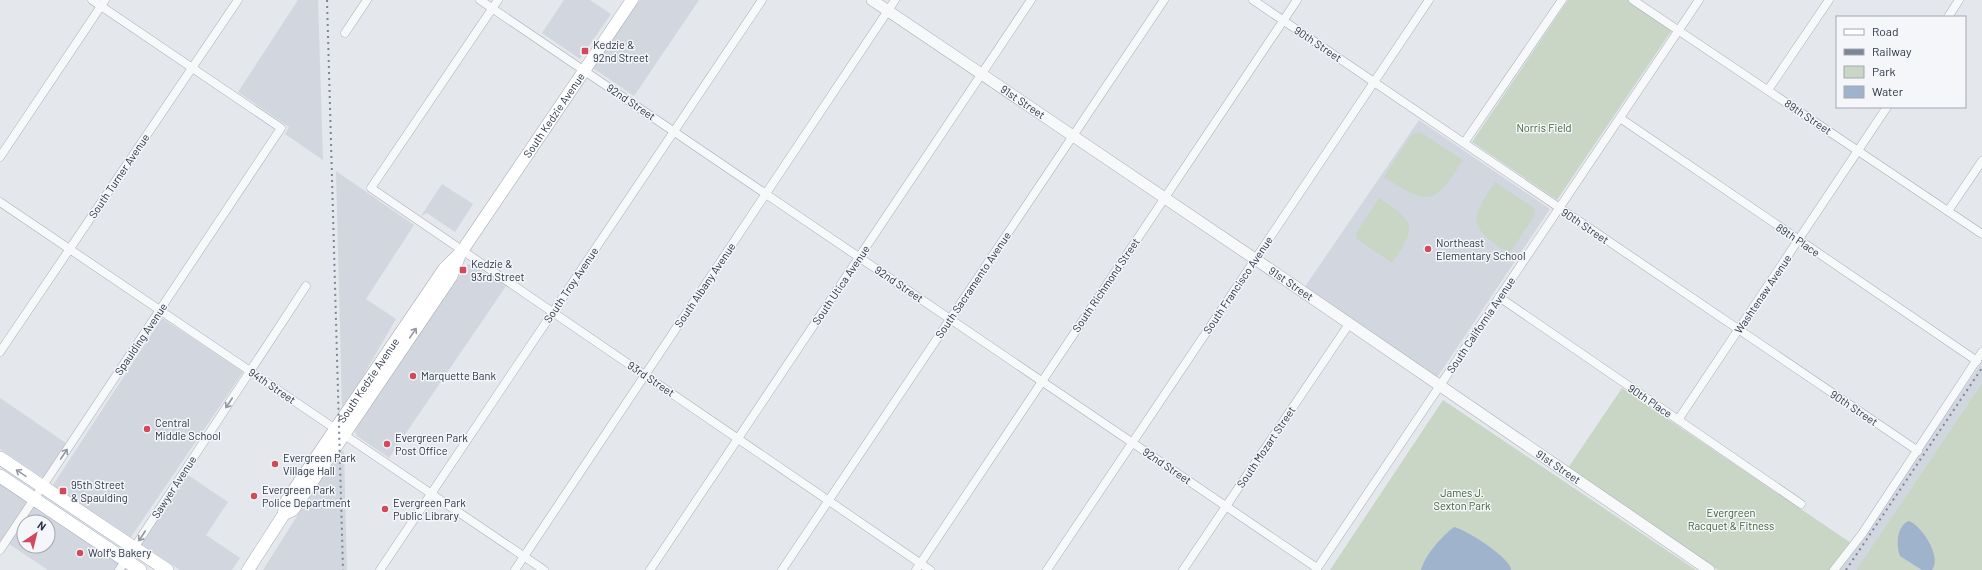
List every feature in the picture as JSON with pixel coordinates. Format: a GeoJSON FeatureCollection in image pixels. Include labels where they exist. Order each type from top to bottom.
{"type":"FeatureCollection","features":[{"type":"Feature","properties":{"kind":"main road","name":"South Kedzie Avenue"},"geometry":{"type":"LineString","coordinates":[[248,570],[284,514],[293,510],[339,431],[451,277],[462,251],[632,0]]}},
{"type":"Feature","properties":{"kind":"main road"},"geometry":{"type":"LineString","coordinates":[[0,458],[167,570]]}},
{"type":"Feature","properties":{"kind":"main road"},"geometry":{"type":"LineString","coordinates":[[0,476],[34,499],[122,565],[140,570]]}},
{"type":"Feature","properties":{"kind":"street"},"geometry":{"type":"LineString","coordinates":[[92,0],[103,3],[192,68]]}},
{"type":"Feature","properties":{"kind":"street","name":"South Turner Avenue"},"geometry":{"type":"LineString","coordinates":[[0,352],[238,0]]}},
{"type":"Feature","properties":{"kind":"street"},"geometry":{"type":"LineString","coordinates":[[345,33],[367,0]]}},
{"type":"Feature","properties":{"kind":"street","name":"92nd Street"},"geometry":{"type":"LineString","coordinates":[[480,0],[1317,569]]}},
{"type":"Feature","properties":{"kind":"street"},"geometry":{"type":"LineString","coordinates":[[493,8],[498,0]]}},
{"type":"Feature","properties":{"kind":"street","name":"South Troy Avenue"},"geometry":{"type":"LineString","coordinates":[[380,570],[762,0]]}},
{"type":"Feature","properties":{"kind":"street","name":"91st Street"},"geometry":{"type":"LineString","coordinates":[[872,0],[1709,570]]}},
{"type":"Feature","properties":{"kind":"street","name":"South Albany Avenue"},"geometry":{"type":"LineString","coordinates":[[515,570],[896,0]]}},
{"type":"Feature","properties":{"kind":"street","name":"South Utica Avenue"},"geometry":{"type":"LineString","coordinates":[[650,570],[1031,0]]}},
{"type":"Feature","properties":{"kind":"street","name":"South Sacramento Avenue"},"geometry":{"type":"LineString","coordinates":[[782,570],[1164,0]]}},
{"type":"Feature","properties":{"kind":"street","name":"90th Street"},"geometry":{"type":"LineString","coordinates":[[1253,0],[1918,451]]}},
{"type":"Feature","properties":{"kind":"street","name":"South Richmond Street"},"geometry":{"type":"LineString","coordinates":[[918,566],[1297,0]]}},
{"type":"Feature","properties":{"kind":"street","name":"South Francisco Avenue"},"geometry":{"type":"LineString","coordinates":[[1047,570],[1429,0]]}},
{"type":"Feature","properties":{"kind":"street"},"geometry":{"type":"LineString","coordinates":[[1464,143],[1562,0]]}},
{"type":"Feature","properties":{"kind":"street","name":"89th Street"},"geometry":{"type":"LineString","coordinates":[[1633,0],[1982,234]]}},
{"type":"Feature","properties":{"kind":"street","name":"South California Avenue"},"geometry":{"type":"LineString","coordinates":[[1317,569],[1699,0]]}},
{"type":"Feature","properties":{"kind":"street"},"geometry":{"type":"LineString","coordinates":[[1768,90],[1829,0]]}},
{"type":"Feature","properties":{"kind":"street"},"geometry":{"type":"LineString","coordinates":[[1949,16],[1959,0]]}},
{"type":"Feature","properties":{"kind":"street"},"geometry":{"type":"LineString","coordinates":[[0,157],[103,3]]}},
{"type":"Feature","properties":{"kind":"street","name":"93rd Street"},"geometry":{"type":"LineString","coordinates":[[493,8],[371,188],[828,501],[918,566],[930,570]]}},
{"type":"Feature","properties":{"kind":"street","name":"Spaulding Avenue"},"geometry":{"type":"LineString","coordinates":[[0,550],[280,128],[192,68]]}},
{"type":"Feature","properties":{"kind":"street","name":"Washtenaw Avenue"},"geometry":{"type":"LineString","coordinates":[[1678,420],[1886,108]]}},
{"type":"Feature","properties":{"kind":"street","name":"89th Place"},"geometry":{"type":"LineString","coordinates":[[1620,118],[1976,361]]}},
{"type":"Feature","properties":{"kind":"street"},"geometry":{"type":"LineString","coordinates":[[1948,211],[1982,161]]}},
{"type":"Feature","properties":{"kind":"street","name":"94th Street"},"geometry":{"type":"LineString","coordinates":[[0,202],[544,570]]}},
{"type":"Feature","properties":{"kind":"street","name":"Sawyer Avenue"},"geometry":{"type":"LineString","coordinates":[[134,548],[306,286]]}},
{"type":"Feature","properties":{"kind":"street","name":"90th Place"},"geometry":{"type":"LineString","coordinates":[[1499,297],[1802,504]]}},
{"type":"Feature","properties":{"kind":"street","name":"South Mozart Street"},"geometry":{"type":"LineString","coordinates":[[1183,570],[1349,324]]}},
{"type":"Feature","properties":{"kind":"street"},"geometry":{"type":"LineString","coordinates":[[1834,570],[1862,534],[1982,352]]}},
{"type":"Feature","properties":{"kind":"shaded area"},"geometry":{"type":"Polygon","coordinates":[[[298,0],[318,0],[323,160],[285,134],[289,127],[238,92],[298,0]]]}},
{"type":"Feature","properties":{"kind":"shaded area"},"geometry":{"type":"Polygon","coordinates":[[[564,0],[590,0],[611,14],[580,59],[542,33],[564,0]]]}},
{"type":"Feature","properties":{"kind":"shaded area"},"geometry":{"type":"Polygon","coordinates":[[[640,0],[699,0],[634,96],[593,68],[640,0]]]}},
{"type":"Feature","properties":{"kind":"shaded area","name":"Northeast Elementary School"},"geometry":{"type":"Polygon","coordinates":[[[1419,120],[1550,209],[1436,379],[1304,288],[1419,120]]]}},
{"type":"Feature","properties":{"kind":"shaded area"},"geometry":{"type":"Polygon","coordinates":[[[336,171],[414,225],[366,299],[396,319],[360,381],[342,407],[336,171]]]}},
{"type":"Feature","properties":{"kind":"shaded area"},"geometry":{"type":"Polygon","coordinates":[[[442,184],[473,204],[455,232],[427,213],[421,216],[442,184]]]}},
{"type":"Feature","properties":{"kind":"shaded area"},"geometry":{"type":"Polygon","coordinates":[[[468,264],[506,286],[389,458],[357,436],[354,429],[355,425],[468,264]]]}},
{"type":"Feature","properties":{"kind":"shaded area","name":"Central Middle School"},"geometry":{"type":"Polygon","coordinates":[[[162,318],[243,372],[131,537],[53,485],[162,318]]]}},
{"type":"Feature","properties":{"kind":"shaded area"},"geometry":{"type":"Polygon","coordinates":[[[1982,362],[1982,383],[1856,570],[1837,570],[1894,493],[1953,403],[1982,362]]]}},
{"type":"Feature","properties":{"kind":"shaded area"},"geometry":{"type":"Polygon","coordinates":[[[0,398],[66,443],[43,478],[0,449],[0,398]]]}},
{"type":"Feature","properties":{"kind":"shaded area"},"geometry":{"type":"Polygon","coordinates":[[[344,451],[347,570],[263,570],[332,461],[338,453],[344,451]]]}},
{"type":"Feature","properties":{"kind":"shaded area"},"geometry":{"type":"Polygon","coordinates":[[[188,475],[228,502],[206,535],[240,558],[232,570],[180,570],[141,544],[188,475]]]}},
{"type":"Feature","properties":{"kind":"shaded area"},"geometry":{"type":"Polygon","coordinates":[[[0,483],[46,514],[16,514],[16,549],[6,542],[0,545],[0,483]]]}},
{"type":"Feature","properties":{"kind":"shaded area"},"geometry":{"type":"Polygon","coordinates":[[[56,520],[130,570],[48,570],[24,554],[56,554],[56,520]]]}},
{"type":"Feature","properties":{"kind":"green space","name":"Norris Field"},"geometry":{"type":"Polygon","coordinates":[[[1568,0],[1628,0],[1672,30],[1557,200],[1472,142],[1568,0]]]}},
{"type":"Feature","properties":{"kind":"green space"},"geometry":{"type":"Polygon","coordinates":[[[1420,132],[1463,160],[1445,186],[1430,197],[1422,197],[1412,193],[1399,187],[1384,177],[1412,134],[1420,132]]]}},
{"type":"Feature","properties":{"kind":"green space"},"geometry":{"type":"Polygon","coordinates":[[[1495,182],[1534,208],[1535,215],[1509,254],[1486,237],[1477,222],[1477,215],[1480,206],[1495,182]]]}},
{"type":"Feature","properties":{"kind":"green space"},"geometry":{"type":"Polygon","coordinates":[[[1379,198],[1400,213],[1409,226],[1409,233],[1406,241],[1392,263],[1357,239],[1356,233],[1379,198]]]}},
{"type":"Feature","properties":{"kind":"green space"},"geometry":{"type":"Polygon","coordinates":[[[1982,383],[1982,570],[1856,570],[1982,383]]]}},
{"type":"Feature","properties":{"kind":"green space","name":"Evergreen Racquet & Fitness"},"geometry":{"type":"Polygon","coordinates":[[[1622,388],[1851,543],[1829,570],[1718,570],[1568,468],[1622,388]]]}},
{"type":"Feature","properties":{"kind":"green space","name":"James J. Sexton Park"},"geometry":{"type":"Polygon","coordinates":[[[1443,400],[1696,570],[1330,570],[1443,400]]]}},
{"type":"Feature","properties":{"kind":"water"},"geometry":{"type":"Polygon","coordinates":[[[1909,521],[1925,535],[1933,550],[1934,564],[1932,570],[1922,570],[1900,556],[1898,547],[1899,532],[1909,521]]]}},
{"type":"Feature","properties":{"kind":"water"},"geometry":{"type":"Polygon","coordinates":[[[1454,527],[1468,533],[1487,545],[1504,558],[1511,570],[1421,570],[1426,558],[1434,547],[1454,527]]]}},
{"type":"Feature","properties":{"kind":"railway"},"geometry":{"type":"LineString","coordinates":[[327,0],[343,570]]}},
{"type":"Feature","properties":{"kind":"railway"},"geometry":{"type":"LineString","coordinates":[[1846,570],[1982,368]]}},
{"type":"Feature","properties":{"kind":"place","name":"Kedzie & 92nd Street"},"geometry":{"type":"Point","coordinates":[585,51]}},
{"type":"Feature","properties":{"kind":"place","name":"Northeast Elementary School"},"geometry":{"type":"Point","coordinates":[1428,249]}},
{"type":"Feature","properties":{"kind":"place","name":"Kedzie & 93rd Street"},"geometry":{"type":"Point","coordinates":[463,270]}},
{"type":"Feature","properties":{"kind":"place","name":"Marquette Bank"},"geometry":{"type":"Point","coordinates":[413,376]}},
{"type":"Feature","properties":{"kind":"place","name":"Central Middle School"},"geometry":{"type":"Point","coordinates":[147,429]}},
{"type":"Feature","properties":{"kind":"place","name":"Evergreen Park Post Office"},"geometry":{"type":"Point","coordinates":[387,444]}},
{"type":"Feature","properties":{"kind":"place","name":"Evergreen Park Village Hall"},"geometry":{"type":"Point","coordinates":[275,464]}},
{"type":"Feature","properties":{"kind":"place","name":"95th Street & Spaulding"},"geometry":{"type":"Point","coordinates":[63,491]}},
{"type":"Feature","properties":{"kind":"place","name":"Evergreen Park Police Department"},"geometry":{"type":"Point","coordinates":[254,496]}},
{"type":"Feature","properties":{"kind":"place","name":"Evergreen Park Public Library"},"geometry":{"type":"Point","coordinates":[385,509]}},
{"type":"Feature","properties":{"kind":"place","name":"Wolf's Bakery"},"geometry":{"type":"Point","coordinates":[80,553]}}]}
